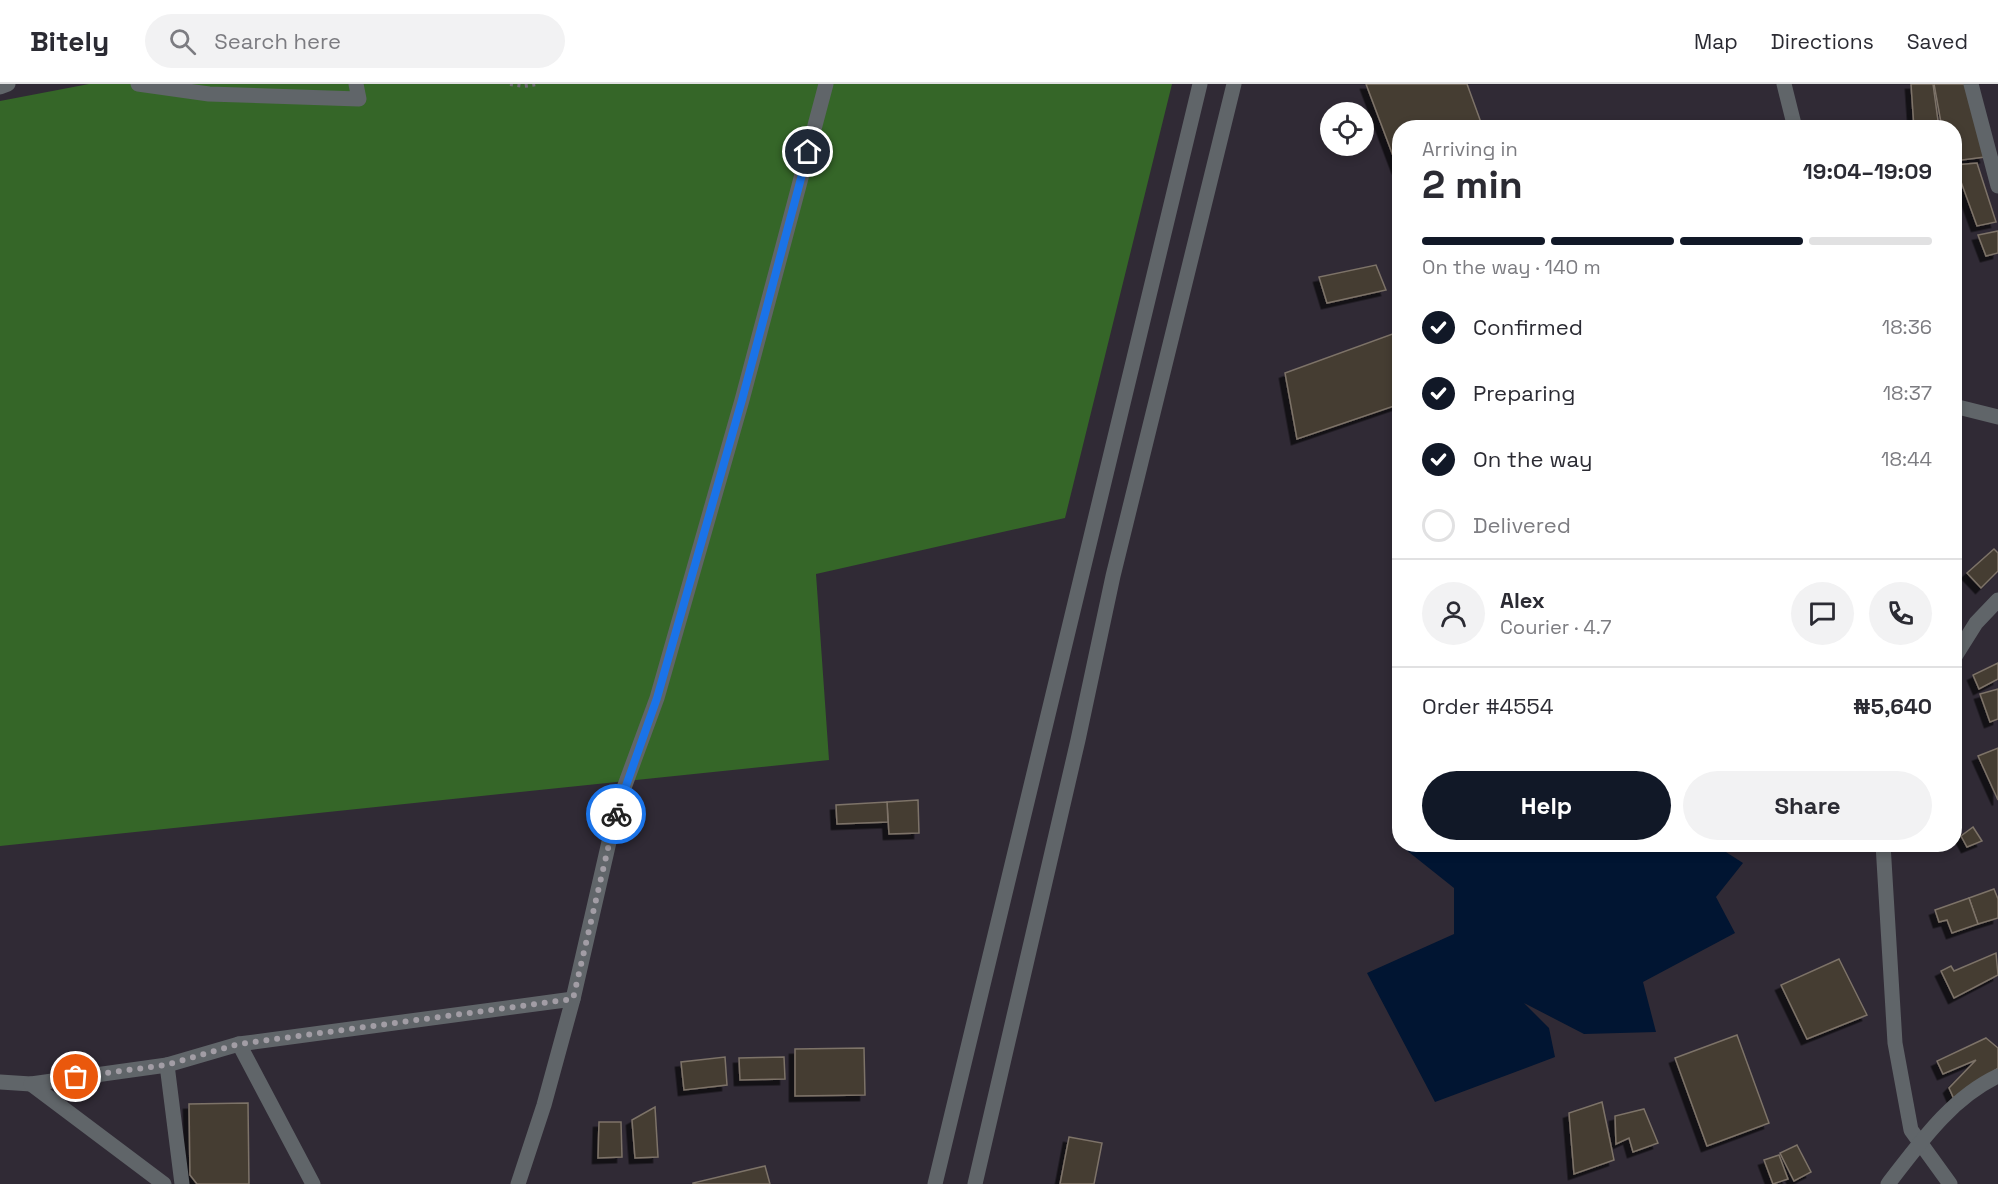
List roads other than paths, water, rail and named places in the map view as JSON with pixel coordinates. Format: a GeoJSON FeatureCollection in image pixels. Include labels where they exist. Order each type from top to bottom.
{"type":"FeatureCollection","features":[{"type":"Feature","properties":{"kind":"street"},"geometry":{"type":"LineString","coordinates":[[0,87],[8,84]]}},
{"type":"Feature","properties":{"kind":"street"},"geometry":{"type":"LineString","coordinates":[[138,84],[358,99],[356,84]]}},
{"type":"Feature","properties":{"kind":"street"},"geometry":{"type":"LineString","coordinates":[[518,1184],[544,1105],[573,999],[617,807],[663,675],[742,400],[826,84]]}},
{"type":"Feature","properties":{"kind":"street"},"geometry":{"type":"LineString","coordinates":[[935,1184],[1200,84]]}},
{"type":"Feature","properties":{"kind":"street"},"geometry":{"type":"LineString","coordinates":[[975,1184],[1078,740],[1113,576],[1234,84]]}},
{"type":"Feature","properties":{"kind":"street"},"geometry":{"type":"LineString","coordinates":[[1784,84],[1793,120]]}},
{"type":"Feature","properties":{"kind":"street"},"geometry":{"type":"LineString","coordinates":[[1971,84],[1998,186]]}},
{"type":"Feature","properties":{"kind":"street"},"geometry":{"type":"LineString","coordinates":[[1962,408],[1998,417]]}},
{"type":"Feature","properties":{"kind":"street"},"geometry":{"type":"LineString","coordinates":[[1962,645],[1976,623],[1998,600]]}},
{"type":"Feature","properties":{"kind":"street"},"geometry":{"type":"LineString","coordinates":[[1883,852],[1895,1043],[1911,1130],[1950,1184]]}},
{"type":"Feature","properties":{"kind":"street"},"geometry":{"type":"LineString","coordinates":[[0,1082],[32,1084],[166,1065],[239,1044],[573,999]]}},
{"type":"Feature","properties":{"kind":"street"},"geometry":{"type":"LineString","coordinates":[[239,1044],[313,1184]]}},
{"type":"Feature","properties":{"kind":"street"},"geometry":{"type":"LineString","coordinates":[[166,1065],[182,1184]]}},
{"type":"Feature","properties":{"kind":"street"},"geometry":{"type":"LineString","coordinates":[[1888,1184],[1920,1143],[1963,1097],[1998,1076]]}},
{"type":"Feature","properties":{"kind":"street"},"geometry":{"type":"LineString","coordinates":[[32,1084],[164,1184]]}},
{"type":"Feature","properties":{"kind":"water"},"geometry":{"type":"Polygon","coordinates":[[[1409,852],[1726,852],[1743,863],[1716,897],[1735,933],[1643,982],[1656,1032],[1584,1034],[1524,1003],[1549,1028],[1555,1057],[1435,1102],[1367,973],[1454,934],[1454,888],[1409,852]]]}}]}
